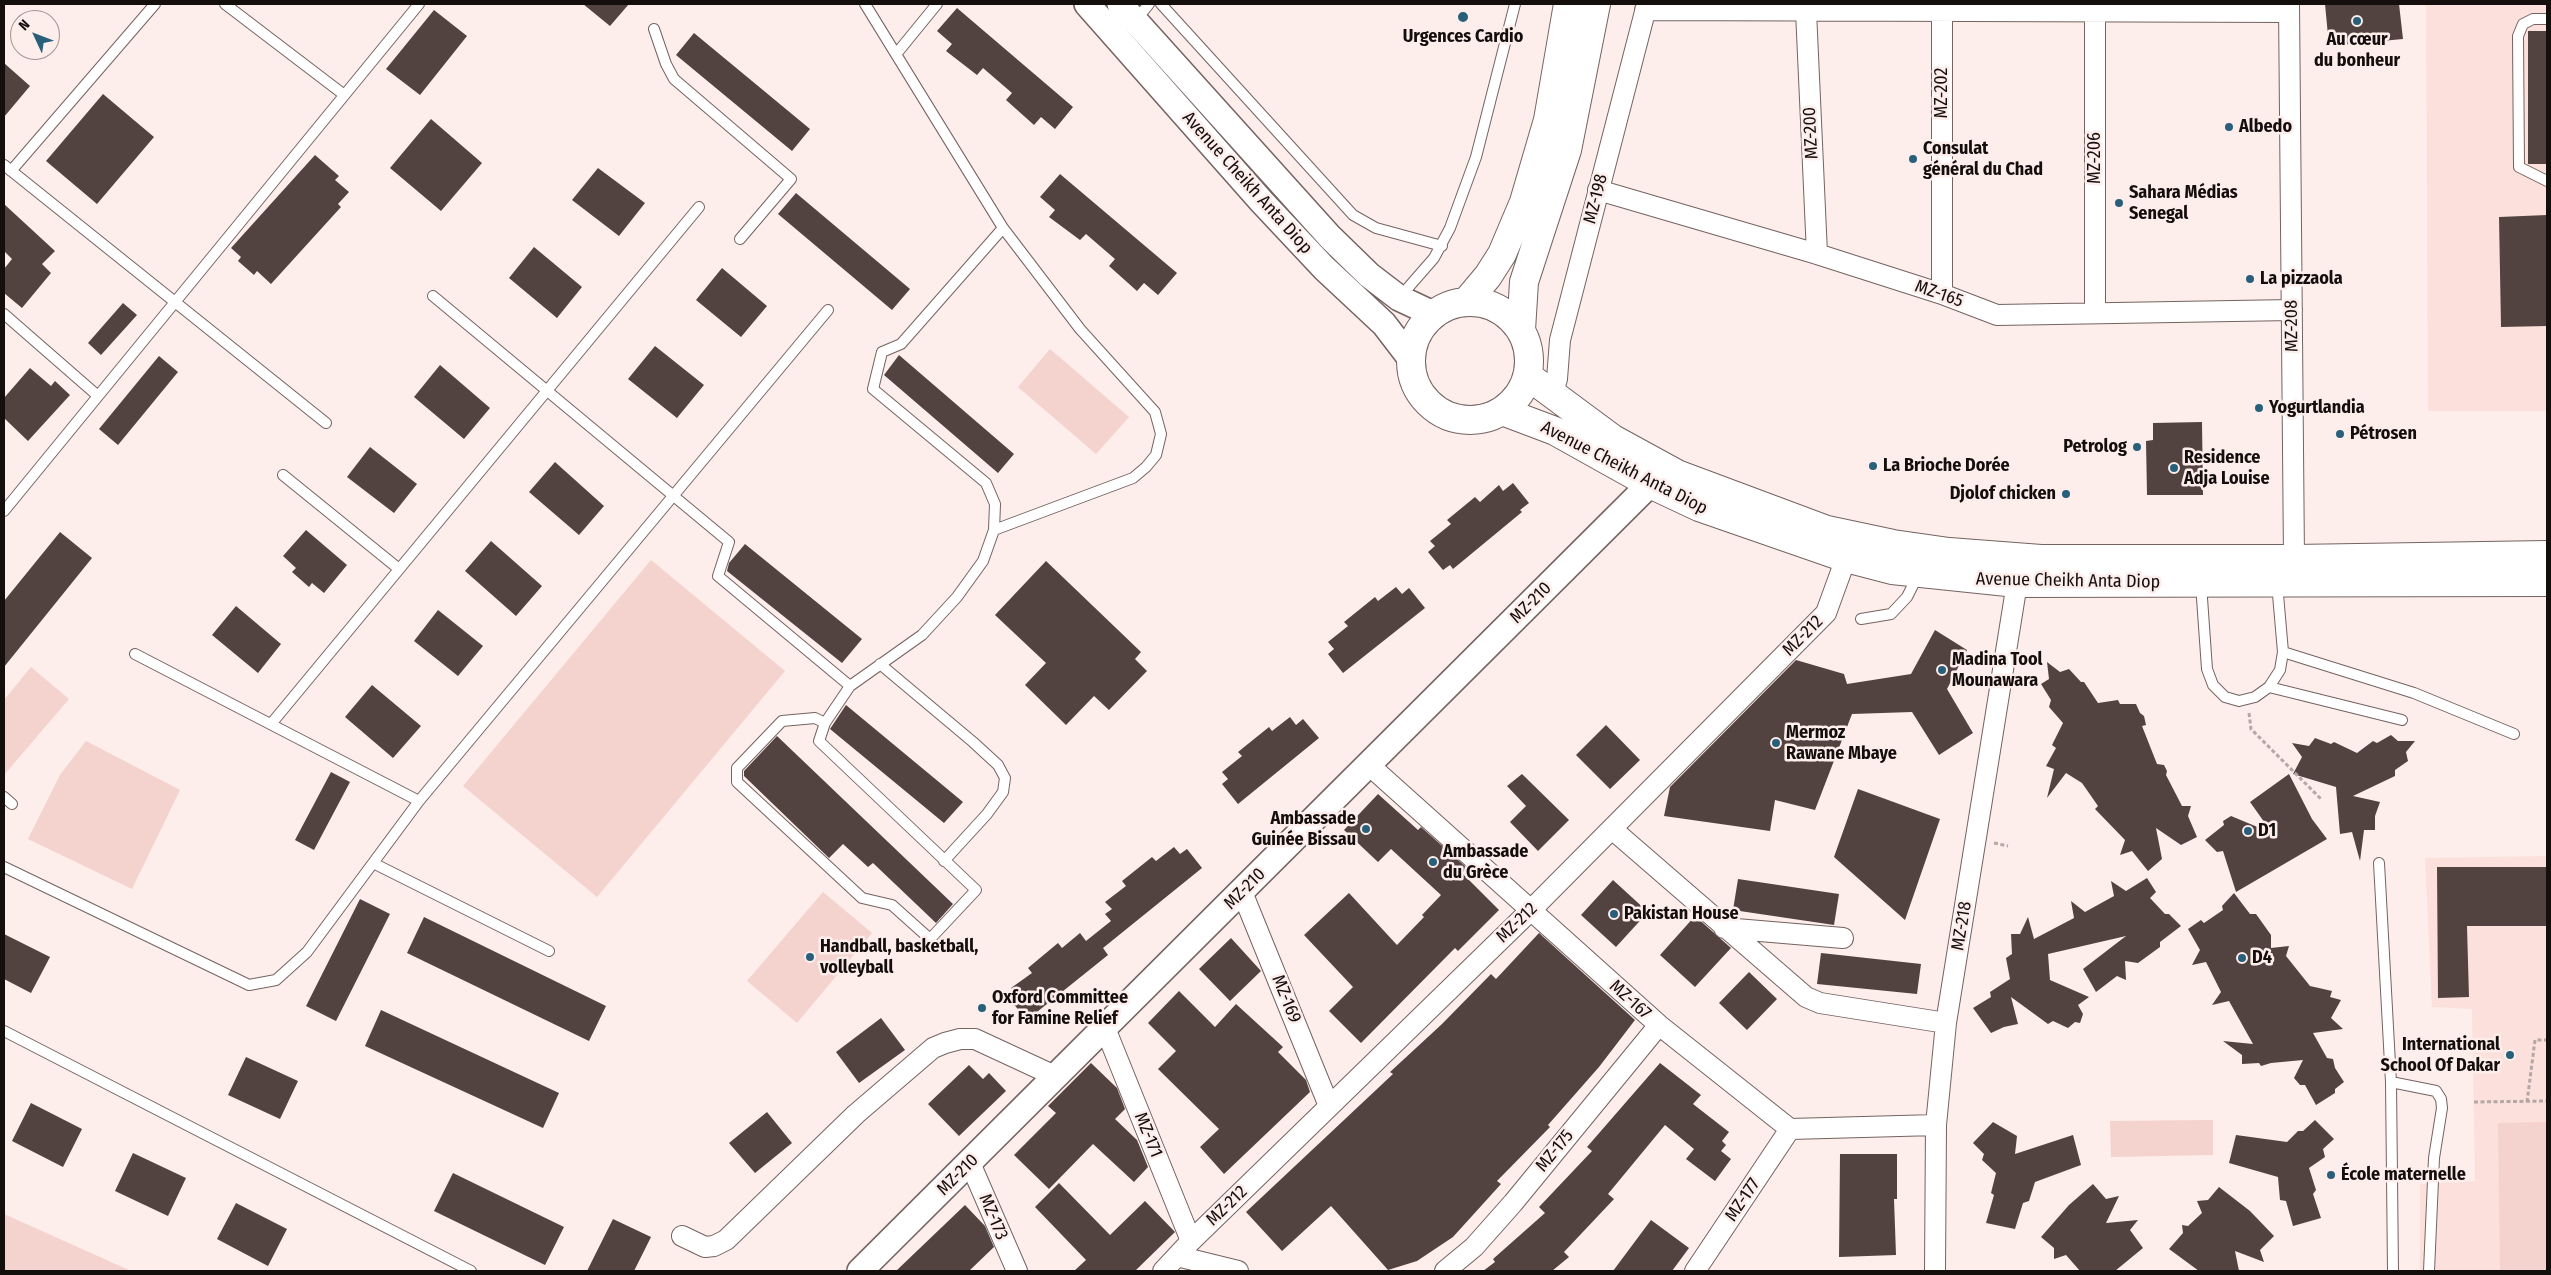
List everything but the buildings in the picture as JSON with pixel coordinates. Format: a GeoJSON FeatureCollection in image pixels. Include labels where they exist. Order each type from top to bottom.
{"type":"FeatureCollection","features":[{"type":"Feature","properties":{"kind":"main road"},"geometry":{"type":"LineString","coordinates":[[1467,301],[1495,266],[1524,202],[1548,120],[1568,4]]}},
{"type":"Feature","properties":{"kind":"main road"},"geometry":{"type":"LineString","coordinates":[[1521,330],[1524,282],[1566,150],[1596,4]]}},
{"type":"Feature","properties":{"kind":"main road"},"geometry":{"type":"LineString","coordinates":[[1467,301],[1483,303],[1498,308],[1511,318],[1521,330],[1527,345],[1530,361],[1528,376],[1514,402],[1502,411],[1485,419],[1467,421],[1448,417],[1432,408],[1420,394],[1412,377],[1410,358],[1413,342],[1421,326],[1433,314],[1455,303],[1467,301]]}},
{"type":"Feature","properties":{"kind":"main road","name":"Avenue Cheikh Anta Diop"},"geometry":{"type":"LineString","coordinates":[[1528,376],[1552,396],[1613,439],[1677,474],[1790,517],[1863,538],[1913,547],[1996,556],[2126,560],[2547,555]]}},
{"type":"Feature","properties":{"kind":"main road","name":"Avenue Cheikh Anta Diop"},"geometry":{"type":"LineString","coordinates":[[1502,411],[1566,436],[1650,484],[1723,517],[1846,558],[1892,570],[2017,583],[2547,582]]}},
{"type":"Feature","properties":{"kind":"street","name":"Avenue Cheikh Anta Diop"},"geometry":{"type":"LineString","coordinates":[[1087,4],[1262,202],[1324,268],[1384,324],[1410,358]]}},
{"type":"Feature","properties":{"kind":"street"},"geometry":{"type":"LineString","coordinates":[[1646,7],[1806,11],[2289,8]]}},
{"type":"Feature","properties":{"kind":"street","name":"MZ-198"},"geometry":{"type":"LineString","coordinates":[[1552,396],[1558,379],[1560,340],[1646,7]]}},
{"type":"Feature","properties":{"kind":"street","name":"MZ-206"},"geometry":{"type":"LineString","coordinates":[[2094,8],[2094,313]]}},
{"type":"Feature","properties":{"kind":"street","name":"MZ-208"},"geometry":{"type":"LineString","coordinates":[[2289,8],[2294,559]]}},
{"type":"Feature","properties":{"kind":"street","name":"Avenue Cheikh Anta Diop"},"geometry":{"type":"LineString","coordinates":[[1135,9],[1330,238],[1369,275],[1399,298],[1433,314]]}},
{"type":"Feature","properties":{"kind":"street","name":"MZ-200"},"geometry":{"type":"LineString","coordinates":[[1806,11],[1817,254]]}},
{"type":"Feature","properties":{"kind":"street","name":"MZ-202"},"geometry":{"type":"LineString","coordinates":[[1942,11],[1942,294]]}},
{"type":"Feature","properties":{"kind":"street","name":"MZ-165"},"geometry":{"type":"LineString","coordinates":[[1598,190],[1817,254],[1942,294],[1997,315],[2292,310]]}},
{"type":"Feature","properties":{"kind":"street","name":"MZ-210"},"geometry":{"type":"LineString","coordinates":[[860,1271],[1057,1077],[1650,484]]}},
{"type":"Feature","properties":{"kind":"street","name":"MZ-212"},"geometry":{"type":"LineString","coordinates":[[1163,1271],[1191,1241],[1530,911],[1826,613],[1846,558]]}},
{"type":"Feature","properties":{"kind":"street","name":"MZ-218"},"geometry":{"type":"LineString","coordinates":[[1935,1271],[1936,1125],[1946,1023],[2017,583]]}},
{"type":"Feature","properties":{"kind":"street","name":"MZ-167"},"geometry":{"type":"LineString","coordinates":[[1369,765],[1659,1025],[1790,1129]]}},
{"type":"Feature","properties":{"kind":"street"},"geometry":{"type":"LineString","coordinates":[[1612,829],[1724,928],[1806,997],[1820,1003],[1946,1023]]}},
{"type":"Feature","properties":{"kind":"street","name":"MZ-169"},"geometry":{"type":"LineString","coordinates":[[1242,892],[1329,1106]]}},
{"type":"Feature","properties":{"kind":"street"},"geometry":{"type":"LineString","coordinates":[[1724,928],[1843,938]]}},
{"type":"Feature","properties":{"kind":"street","name":"MZ-175"},"geometry":{"type":"LineString","coordinates":[[1444,1271],[1474,1247],[1659,1025]]}},
{"type":"Feature","properties":{"kind":"street","name":"MZ-171"},"geometry":{"type":"LineString","coordinates":[[1105,1028],[1191,1241]]}},
{"type":"Feature","properties":{"kind":"street"},"geometry":{"type":"LineString","coordinates":[[682,1236],[705,1247],[714,1246],[726,1240],[856,1114],[933,1048],[944,1043],[960,1038],[975,1039],[1057,1077]]}},
{"type":"Feature","properties":{"kind":"street"},"geometry":{"type":"LineString","coordinates":[[1790,1129],[1936,1125]]}},
{"type":"Feature","properties":{"kind":"street","name":"MZ-177"},"geometry":{"type":"LineString","coordinates":[[1695,1271],[1790,1129]]}},
{"type":"Feature","properties":{"kind":"street","name":"MZ-173"},"geometry":{"type":"LineString","coordinates":[[970,1163],[1017,1271]]}},
{"type":"Feature","properties":{"kind":"street"},"geometry":{"type":"LineString","coordinates":[[1178,1256],[1238,1271]]}},
{"type":"Feature","properties":{"kind":"lane"},"geometry":{"type":"LineString","coordinates":[[155,4],[7,168],[326,423]]}},
{"type":"Feature","properties":{"kind":"lane"},"geometry":{"type":"LineString","coordinates":[[225,4],[343,94]]}},
{"type":"Feature","properties":{"kind":"lane"},"geometry":{"type":"LineString","coordinates":[[4,511],[343,94],[419,4]]}},
{"type":"Feature","properties":{"kind":"lane"},"geometry":{"type":"LineString","coordinates":[[865,4],[897,53],[1003,228],[1080,329],[1155,412],[1160,434],[1156,455],[1133,478],[994,530]]}},
{"type":"Feature","properties":{"kind":"lane"},"geometry":{"type":"LineString","coordinates":[[897,53],[937,4]]}},
{"type":"Feature","properties":{"kind":"lane"},"geometry":{"type":"LineString","coordinates":[[1161,4],[1353,215],[1376,228],[1442,246]]}},
{"type":"Feature","properties":{"kind":"lane"},"geometry":{"type":"LineString","coordinates":[[1399,298],[1442,246],[1476,157],[1515,4]]}},
{"type":"Feature","properties":{"kind":"lane"},"geometry":{"type":"LineString","coordinates":[[2547,19],[2533,19],[2524,24],[2518,36],[2519,167],[2547,181]]}},
{"type":"Feature","properties":{"kind":"lane"},"geometry":{"type":"LineString","coordinates":[[654,29],[666,64],[674,79],[791,179],[740,239]]}},
{"type":"Feature","properties":{"kind":"lane"},"geometry":{"type":"LineString","coordinates":[[271,724],[699,207]]}},
{"type":"Feature","properties":{"kind":"lane"},"geometry":{"type":"LineString","coordinates":[[825,723],[815,718],[782,721],[737,768],[737,782],[862,898],[892,905],[930,939],[976,890],[819,742],[825,723],[850,686],[922,635],[957,598],[983,561],[994,530],[995,504],[986,483],[873,389],[882,352],[901,344],[1003,228]]}},
{"type":"Feature","properties":{"kind":"lane"},"geometry":{"type":"LineString","coordinates":[[433,296],[729,542],[718,576],[850,686]]}},
{"type":"Feature","properties":{"kind":"lane"},"geometry":{"type":"LineString","coordinates":[[4,867],[249,985],[276,980],[307,952],[419,801],[828,310]]}},
{"type":"Feature","properties":{"kind":"lane"},"geometry":{"type":"LineString","coordinates":[[4,314],[98,396]]}},
{"type":"Feature","properties":{"kind":"lane"},"geometry":{"type":"LineString","coordinates":[[283,475],[399,569]]}},
{"type":"Feature","properties":{"kind":"lane"},"geometry":{"type":"LineString","coordinates":[[1861,619],[1892,614],[1907,597],[1918,574]]}},
{"type":"Feature","properties":{"kind":"lane"},"geometry":{"type":"LineString","coordinates":[[2201,583],[2207,669],[2213,685],[2225,697],[2239,700],[2255,697],[2269,687],[2280,670],[2283,652],[2277,583]]}},
{"type":"Feature","properties":{"kind":"lane"},"geometry":{"type":"LineString","coordinates":[[2283,652],[2414,693],[2514,734]]}},
{"type":"Feature","properties":{"kind":"lane"},"geometry":{"type":"LineString","coordinates":[[135,654],[419,801]]}},
{"type":"Feature","properties":{"kind":"lane"},"geometry":{"type":"LineString","coordinates":[[880,664],[973,742],[998,765],[1005,778],[1003,792],[986,814],[944,860]]}},
{"type":"Feature","properties":{"kind":"lane"},"geometry":{"type":"LineString","coordinates":[[2269,687],[2402,720]]}},
{"type":"Feature","properties":{"kind":"lane"},"geometry":{"type":"LineString","coordinates":[[4,797],[12,804]]}},
{"type":"Feature","properties":{"kind":"lane"},"geometry":{"type":"LineString","coordinates":[[373,863],[549,952]]}},
{"type":"Feature","properties":{"kind":"lane"},"geometry":{"type":"LineString","coordinates":[[2379,863],[2391,1082],[2393,1271]]}},
{"type":"Feature","properties":{"kind":"lane"},"geometry":{"type":"LineString","coordinates":[[4,1031],[471,1271]]}},
{"type":"Feature","properties":{"kind":"lane"},"geometry":{"type":"LineString","coordinates":[[2391,1082],[2436,1091],[2441,1099],[2442,1108],[2434,1158],[2429,1271]]}},
{"type":"Feature","properties":{"kind":"path"},"geometry":{"type":"LineString","coordinates":[[2247,699],[2251,729],[2322,800]]}},
{"type":"Feature","properties":{"kind":"path"},"geometry":{"type":"LineString","coordinates":[[2527,1102],[2535,1040],[2547,1040]]}},
{"type":"Feature","properties":{"kind":"path"},"geometry":{"type":"LineString","coordinates":[[2474,1102],[2547,1102]]}},
{"type":"Feature","properties":{"kind":"shaded area"},"geometry":{"type":"Polygon","coordinates":[[[2426,4],[2547,4],[2547,411],[2428,411],[2426,4]]]}},
{"type":"Feature","properties":{"kind":"shaded area"},"geometry":{"type":"Polygon","coordinates":[[[1050,349],[1129,417],[1096,454],[1018,387],[1050,349]]]}},
{"type":"Feature","properties":{"kind":"shaded area"},"geometry":{"type":"Polygon","coordinates":[[[651,560],[785,671],[597,897],[463,786],[651,560]]]}},
{"type":"Feature","properties":{"kind":"shaded area"},"geometry":{"type":"Polygon","coordinates":[[[31,667],[69,699],[4,775],[4,700],[31,667]]]}},
{"type":"Feature","properties":{"kind":"shaded area"},"geometry":{"type":"Polygon","coordinates":[[[86,741],[180,790],[132,889],[28,839],[60,775],[86,741]]]}},
{"type":"Feature","properties":{"kind":"shaded area","name":"International School Of Dakar"},"geometry":{"type":"Polygon","coordinates":[[[2547,856],[2547,1271],[2420,1271],[2420,1184],[2475,1181],[2472,1009],[2432,1007],[2425,858],[2547,856]]]}},
{"type":"Feature","properties":{"kind":"shaded area","name":"Handball, basketball, volleyball"},"geometry":{"type":"Polygon","coordinates":[[[823,892],[872,933],[797,1023],[747,981],[823,892]]]}},
{"type":"Feature","properties":{"kind":"shaded area"},"geometry":{"type":"Polygon","coordinates":[[[2213,1120],[2213,1155],[2111,1157],[2110,1121],[2213,1120]]]}},
{"type":"Feature","properties":{"kind":"shaded area"},"geometry":{"type":"Polygon","coordinates":[[[2547,1122],[2547,1271],[2500,1271],[2498,1123],[2547,1122]]]}},
{"type":"Feature","properties":{"kind":"shaded area"},"geometry":{"type":"Polygon","coordinates":[[[4,1214],[131,1271],[4,1271],[4,1214]]]}},
{"type":"Feature","properties":{"kind":"place","name":"Urgences Cardio"},"geometry":{"type":"Point","coordinates":[1463,17]}},
{"type":"Feature","properties":{"kind":"place","name":"Au cœur du bonheur"},"geometry":{"type":"Point","coordinates":[2357,21]}},
{"type":"Feature","properties":{"kind":"place","name":"Albedo"},"geometry":{"type":"Point","coordinates":[2229,127]}},
{"type":"Feature","properties":{"kind":"place","name":"Consulat général du Chad"},"geometry":{"type":"Point","coordinates":[1913,159]}},
{"type":"Feature","properties":{"kind":"place","name":"Sahara Médias Senegal"},"geometry":{"type":"Point","coordinates":[2119,203]}},
{"type":"Feature","properties":{"kind":"place","name":"La pizzaola"},"geometry":{"type":"Point","coordinates":[2250,279]}},
{"type":"Feature","properties":{"kind":"place","name":"Yogurtlandia"},"geometry":{"type":"Point","coordinates":[2259,408]}},
{"type":"Feature","properties":{"kind":"place","name":"Pétrosen"},"geometry":{"type":"Point","coordinates":[2340,434]}},
{"type":"Feature","properties":{"kind":"place","name":"Petrolog"},"geometry":{"type":"Point","coordinates":[2137,447]}},
{"type":"Feature","properties":{"kind":"place","name":"La Brioche Dorée"},"geometry":{"type":"Point","coordinates":[1873,466]}},
{"type":"Feature","properties":{"kind":"place","name":"Residence Adja Louise"},"geometry":{"type":"Point","coordinates":[2174,468]}},
{"type":"Feature","properties":{"kind":"place","name":"Djolof chicken"},"geometry":{"type":"Point","coordinates":[2066,494]}},
{"type":"Feature","properties":{"kind":"place","name":"Madina Tool Mounawara"},"geometry":{"type":"Point","coordinates":[1942,670]}},
{"type":"Feature","properties":{"kind":"place","name":"Mermoz Rawane Mbaye"},"geometry":{"type":"Point","coordinates":[1776,743]}},
{"type":"Feature","properties":{"kind":"place","name":"Ambassade Guinée Bissau"},"geometry":{"type":"Point","coordinates":[1366,829]}},
{"type":"Feature","properties":{"kind":"place","name":"D1"},"geometry":{"type":"Point","coordinates":[2248,831]}},
{"type":"Feature","properties":{"kind":"place","name":"Ambassade du Grèce"},"geometry":{"type":"Point","coordinates":[1433,862]}},
{"type":"Feature","properties":{"kind":"place","name":"Pakistan House"},"geometry":{"type":"Point","coordinates":[1614,914]}},
{"type":"Feature","properties":{"kind":"place","name":"Handball, basketball, volleyball"},"geometry":{"type":"Point","coordinates":[810,957]}},
{"type":"Feature","properties":{"kind":"place","name":"D4"},"geometry":{"type":"Point","coordinates":[2242,958]}},
{"type":"Feature","properties":{"kind":"place","name":"Oxford Committee for Famine Relief"},"geometry":{"type":"Point","coordinates":[982,1008]}},
{"type":"Feature","properties":{"kind":"place","name":"International School Of Dakar"},"geometry":{"type":"Point","coordinates":[2510,1055]}},
{"type":"Feature","properties":{"kind":"place","name":"École maternelle"},"geometry":{"type":"Point","coordinates":[2331,1175]}}]}
